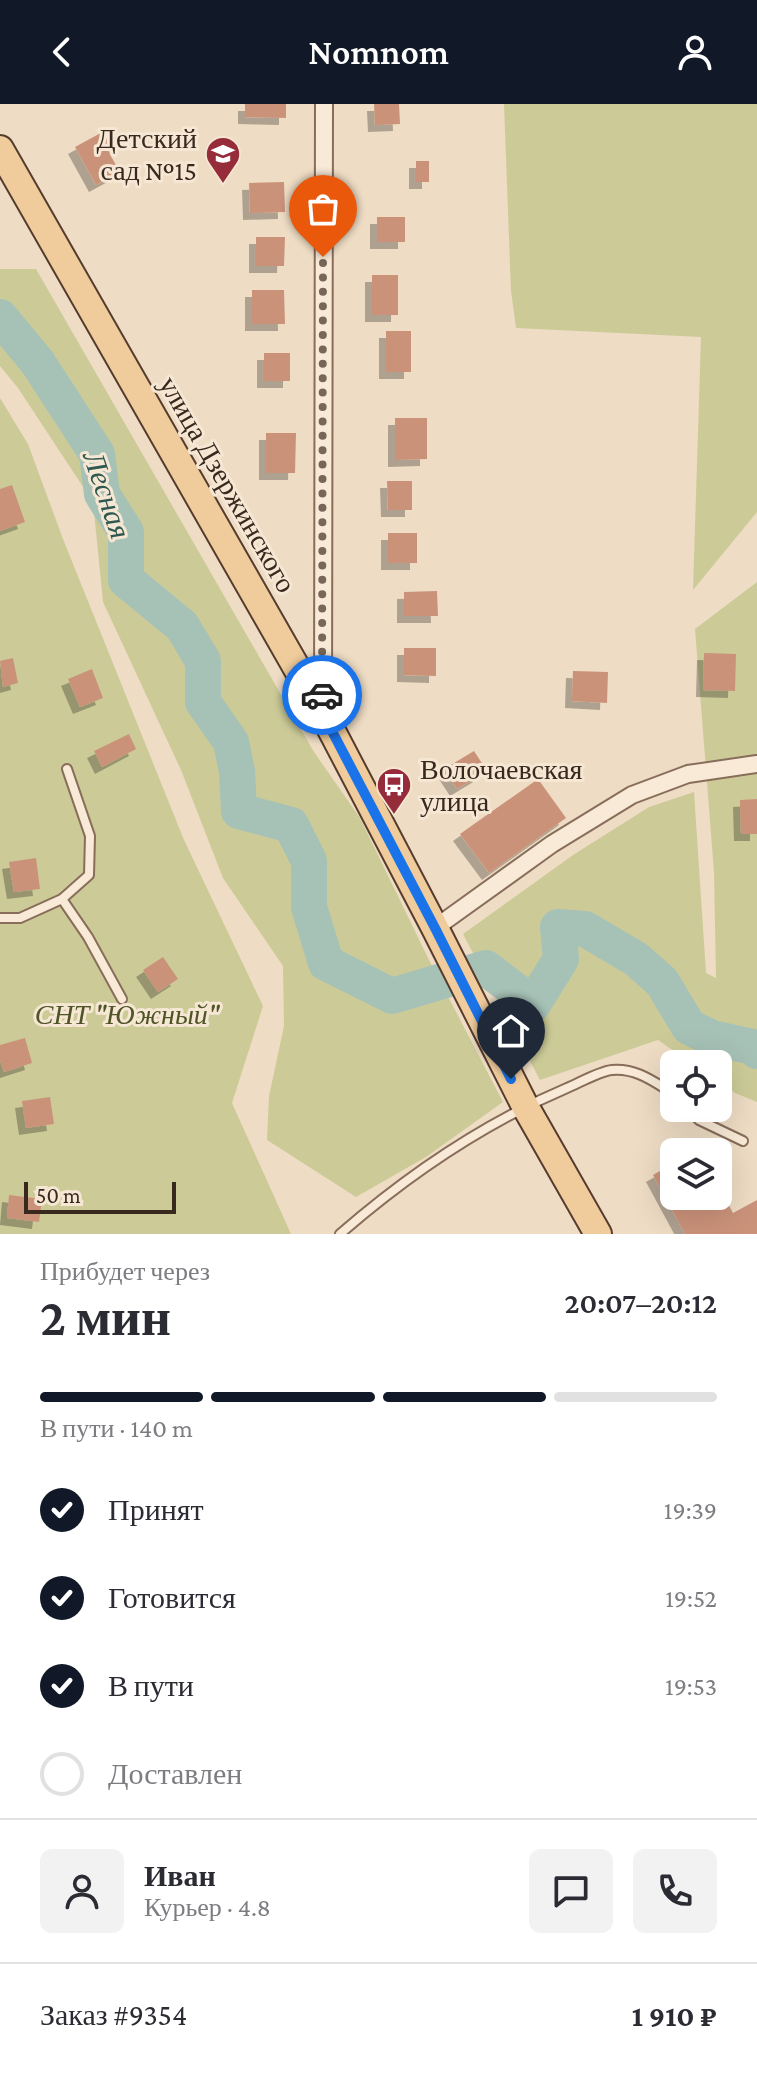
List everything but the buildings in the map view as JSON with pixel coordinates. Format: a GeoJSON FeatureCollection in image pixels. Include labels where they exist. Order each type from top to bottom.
{"type":"FeatureCollection","features":[{"type":"Feature","properties":{"kind":"main road","name":"улица Дзержинского"},"geometry":{"type":"LineString","coordinates":[[0,149],[323,714],[525,1106],[598,1234]]}},
{"type":"Feature","properties":{"kind":"street"},"geometry":{"type":"LineString","coordinates":[[323,714],[324,104]]}},
{"type":"Feature","properties":{"kind":"street"},"geometry":{"type":"LineString","coordinates":[[435,928],[552,844],[632,795],[688,774],[757,764]]}},
{"type":"Feature","properties":{"kind":"lane"},"geometry":{"type":"LineString","coordinates":[[0,918],[20,918],[62,899],[89,875],[90,836],[67,769]]}},
{"type":"Feature","properties":{"kind":"lane"},"geometry":{"type":"LineString","coordinates":[[62,899],[88,937],[122,999]]}},
{"type":"Feature","properties":{"kind":"lane"},"geometry":{"type":"LineString","coordinates":[[340,1234],[409,1178],[468,1138],[525,1106],[611,1070],[638,1072],[660,1085]]}},
{"type":"Feature","properties":{"kind":"lane"},"geometry":{"type":"LineString","coordinates":[[703,1122],[743,1141]]}},
{"type":"Feature","properties":{"kind":"green space"},"geometry":{"type":"Polygon","coordinates":[[[504,104],[757,104],[757,512],[693,590],[701,337],[516,328],[511,291],[504,104]]]}},
{"type":"Feature","properties":{"kind":"green space"},"geometry":{"type":"Polygon","coordinates":[[[0,269],[36,269],[314,752],[360,818],[503,1102],[426,1157],[356,1197],[267,1140],[269,1096],[284,1026],[283,966],[223,878],[181,770],[103,602],[93,502],[18,388],[0,366],[0,269]]]}},
{"type":"Feature","properties":{"kind":"green space","name":"СНТ \"Южный\""},"geometry":{"type":"Polygon","coordinates":[[[0,398],[28,444],[184,840],[263,1006],[232,1103],[291,1234],[0,1234],[0,398]]]}},
{"type":"Feature","properties":{"kind":"green space"},"geometry":{"type":"Polygon","coordinates":[[[757,582],[757,1102],[732,1091],[732,1050],[673,1050],[658,1040],[540,1080],[463,934],[573,855],[649,807],[694,792],[706,973],[716,978],[714,872],[695,629],[757,582]]]}},
{"type":"Feature","properties":{"kind":"waterway","name":"Лесная"},"geometry":{"type":"LineString","coordinates":[[0,317],[38,363],[97,454],[102,494],[126,532],[126,580],[182,626],[203,661],[203,702],[231,742],[237,771],[239,811],[291,825],[309,861],[309,907],[326,963],[392,996],[486,968],[533,1004],[561,959],[558,927],[585,929],[636,959],[662,982],[689,1027],[712,1038],[753,1047],[757,1051]]}},
{"type":"Feature","properties":{"kind":"way so far"},"geometry":{"type":"LineString","coordinates":[[322,695],[323,257]]}},
{"type":"Feature","properties":{"kind":"place","name":"Детский сад №15"},"geometry":{"type":"Point","coordinates":[223,185]}},
{"type":"Feature","properties":{"kind":"place","name":"Волочаевская улица"},"geometry":{"type":"Point","coordinates":[394,816]}},
{"type":"Feature","properties":{"kind":"route"},"geometry":{"type":"LineString","coordinates":[[322,695],[323,714],[511,1079]]}}]}
